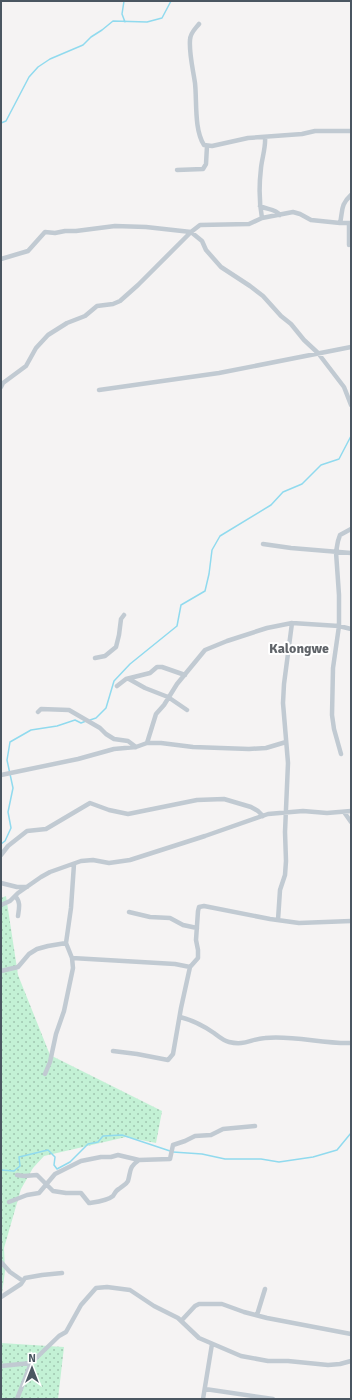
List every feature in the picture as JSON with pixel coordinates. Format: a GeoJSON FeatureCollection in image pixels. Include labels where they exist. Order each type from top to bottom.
{"type":"FeatureCollection","features":[{"type":"Feature","properties":{"kind":"street"},"geometry":{"type":"LineString","coordinates":[[199,24],[192,32],[190,40],[196,93],[197,122],[201,141],[204,145],[212,146],[248,138],[302,134],[315,131],[351,131]]}},
{"type":"Feature","properties":{"kind":"street"},"geometry":{"type":"LineString","coordinates":[[262,218],[260,206],[261,170],[266,143],[265,137]]}},
{"type":"Feature","properties":{"kind":"street"},"geometry":{"type":"LineString","coordinates":[[177,170],[203,169],[206,164],[207,146]]}},
{"type":"Feature","properties":{"kind":"street"},"geometry":{"type":"LineString","coordinates":[[340,223],[342,218],[341,212],[347,199],[351,195]]}},
{"type":"Feature","properties":{"kind":"street"},"geometry":{"type":"LineString","coordinates":[[260,206],[265,209],[272,209],[280,215]]}},
{"type":"Feature","properties":{"kind":"street"},"geometry":{"type":"LineString","coordinates":[[1,387],[26,366],[36,348],[48,335],[67,323],[86,316],[97,306],[113,304],[120,301],[200,225],[249,224],[262,218],[293,212],[311,220],[350,223],[349,245]]}},
{"type":"Feature","properties":{"kind":"street"},"geometry":{"type":"LineString","coordinates":[[1,259],[28,251],[45,232],[55,233],[115,226],[146,227],[191,232],[202,241],[206,250],[221,267],[263,296],[318,353],[344,387],[351,405]]}},
{"type":"Feature","properties":{"kind":"street"},"geometry":{"type":"LineString","coordinates":[[99,390],[219,373],[351,347]]}},
{"type":"Feature","properties":{"kind":"street"},"geometry":{"type":"LineString","coordinates":[[341,754],[332,715],[333,668],[339,626],[339,595],[336,552],[340,535],[351,529]]}},
{"type":"Feature","properties":{"kind":"street"},"geometry":{"type":"LineString","coordinates":[[263,544],[351,553]]}},
{"type":"Feature","properties":{"kind":"street"},"geometry":{"type":"LineString","coordinates":[[95,658],[105,656],[116,647],[121,619],[124,615]]}},
{"type":"Feature","properties":{"kind":"street"},"geometry":{"type":"LineString","coordinates":[[278,920],[280,890],[285,875],[286,866],[288,763],[283,703],[292,624]]}},
{"type":"Feature","properties":{"kind":"street"},"geometry":{"type":"LineString","coordinates":[[147,743],[156,714],[205,650],[227,641],[268,628],[292,624],[339,626],[351,629]]}},
{"type":"Feature","properties":{"kind":"street"},"geometry":{"type":"LineString","coordinates":[[117,686],[129,679],[150,673],[158,667],[185,675]]}},
{"type":"Feature","properties":{"kind":"street"},"geometry":{"type":"LineString","coordinates":[[129,679],[145,688],[168,697],[187,710]]}},
{"type":"Feature","properties":{"kind":"street"},"geometry":{"type":"LineString","coordinates":[[38,712],[41,709],[69,710],[100,728],[114,739],[128,741],[136,746]]}},
{"type":"Feature","properties":{"kind":"street"},"geometry":{"type":"LineString","coordinates":[[1,775],[78,759],[114,748],[136,746],[147,743],[161,743],[193,747],[249,749],[266,748],[286,742]]}},
{"type":"Feature","properties":{"kind":"street"},"geometry":{"type":"LineString","coordinates":[[1,855],[8,846],[27,831],[46,829],[90,803],[109,810],[128,814],[197,800],[224,799],[251,807],[263,816]]}},
{"type":"Feature","properties":{"kind":"street"},"geometry":{"type":"LineString","coordinates":[[1,905],[10,901],[27,887],[50,872],[86,860],[109,863],[130,860],[263,816],[304,810],[327,813],[351,811]]}},
{"type":"Feature","properties":{"kind":"street"},"geometry":{"type":"LineString","coordinates":[[344,812],[351,822]]}},
{"type":"Feature","properties":{"kind":"street"},"geometry":{"type":"LineString","coordinates":[[45,1074],[50,1062],[56,1034],[64,1011],[73,968],[72,958],[66,943],[71,908],[74,864]]}},
{"type":"Feature","properties":{"kind":"street"},"geometry":{"type":"LineString","coordinates":[[1,883],[17,887],[27,887]]}},
{"type":"Feature","properties":{"kind":"street"},"geometry":{"type":"LineString","coordinates":[[15,896],[19,899],[20,903],[18,916]]}},
{"type":"Feature","properties":{"kind":"street"},"geometry":{"type":"LineString","coordinates":[[112,1051],[168,1060],[173,1054],[190,967],[198,958],[196,940],[198,911],[200,907],[204,906],[298,923],[351,920]]}},
{"type":"Feature","properties":{"kind":"street"},"geometry":{"type":"LineString","coordinates":[[129,912],[150,917],[168,918],[182,925],[197,928]]}},
{"type":"Feature","properties":{"kind":"street"},"geometry":{"type":"LineString","coordinates":[[1,971],[18,967],[29,954],[36,949],[66,943]]}},
{"type":"Feature","properties":{"kind":"street"},"geometry":{"type":"LineString","coordinates":[[72,958],[175,964],[190,967]]}},
{"type":"Feature","properties":{"kind":"street"},"geometry":{"type":"LineString","coordinates":[[180,1017],[187,1018],[207,1028],[228,1042],[243,1044],[253,1040],[265,1038],[309,1039],[341,1044],[351,1043]]}},
{"type":"Feature","properties":{"kind":"street"},"geometry":{"type":"LineString","coordinates":[[8,1202],[39,1193],[54,1174],[81,1161],[118,1155],[139,1160],[170,1159],[173,1145],[195,1136],[211,1135],[223,1129],[255,1126]]}},
{"type":"Feature","properties":{"kind":"street"},"geometry":{"type":"LineString","coordinates":[[17,1175],[37,1175],[53,1191],[81,1193],[89,1203],[97,1202],[113,1196],[117,1189],[123,1187],[127,1182],[128,1173],[132,1165],[139,1160]]}},
{"type":"Feature","properties":{"kind":"street"},"geometry":{"type":"LineString","coordinates":[[1,1262],[10,1272],[23,1281]]}},
{"type":"Feature","properties":{"kind":"street"},"geometry":{"type":"LineString","coordinates":[[1,1297],[21,1284],[25,1278],[62,1273]]}},
{"type":"Feature","properties":{"kind":"street"},"geometry":{"type":"LineString","coordinates":[[17,1399],[31,1363],[59,1336],[66,1332],[81,1305],[96,1288],[107,1287],[130,1290],[154,1306],[182,1320],[199,1338],[241,1356],[268,1361],[288,1361],[328,1365],[351,1361]]}},
{"type":"Feature","properties":{"kind":"street"},"geometry":{"type":"LineString","coordinates":[[257,1315],[265,1289]]}},
{"type":"Feature","properties":{"kind":"street"},"geometry":{"type":"LineString","coordinates":[[182,1320],[195,1306],[199,1304],[222,1304],[257,1315],[351,1334]]}},
{"type":"Feature","properties":{"kind":"street"},"geometry":{"type":"LineString","coordinates":[[203,1399],[212,1344]]}},
{"type":"Feature","properties":{"kind":"street"},"geometry":{"type":"LineString","coordinates":[[1,1366],[31,1363]]}},
{"type":"Feature","properties":{"kind":"street"},"geometry":{"type":"LineString","coordinates":[[205,1389],[273,1399]]}},
{"type":"Feature","properties":{"kind":"green space"},"geometry":{"type":"Polygon","coordinates":[[[6,896],[18,975],[50,1055],[162,1111],[156,1143],[126,1137],[44,1156],[33,1168],[21,1189],[4,1248],[5,1271],[1,1301],[1,898],[6,896]]]}},
{"type":"Feature","properties":{"kind":"green space"},"geometry":{"type":"Polygon","coordinates":[[[1,1343],[64,1347],[58,1399],[1,1399],[1,1343]]]}},
{"type":"Feature","properties":{"kind":"waterway"},"geometry":{"type":"LineString","coordinates":[[124,1],[122,14],[125,22]]}},
{"type":"Feature","properties":{"kind":"waterway"},"geometry":{"type":"LineString","coordinates":[[1,123],[6,121],[29,77],[38,67],[50,59],[83,45],[91,37],[113,21],[147,22],[162,18],[171,1]]}},
{"type":"Feature","properties":{"kind":"waterway"},"geometry":{"type":"LineString","coordinates":[[90,720],[96,718],[106,708],[114,681],[130,664],[177,626],[181,605],[205,591],[212,550],[220,536],[271,505],[283,492],[302,484],[321,465],[339,459],[351,436]]}},
{"type":"Feature","properties":{"kind":"waterway"},"geometry":{"type":"LineString","coordinates":[[1,844],[5,841],[11,828],[8,812],[13,788],[7,760],[10,742],[31,730],[57,726],[75,720],[81,723],[86,721]]}},
{"type":"Feature","properties":{"kind":"waterway"},"geometry":{"type":"LineString","coordinates":[[173,1152],[202,1154],[225,1159],[261,1159],[279,1162],[313,1157],[337,1150],[351,1133]]}},
{"type":"Feature","properties":{"kind":"waterway"},"geometry":{"type":"LineString","coordinates":[[1,1170],[14,1171],[20,1166],[19,1157],[48,1150],[55,1157],[54,1165],[57,1169],[70,1162],[88,1144],[98,1142],[103,1136],[122,1135],[170,1151]]}},
{"type":"Feature","properties":{"kind":"district","name":"Kalongwe"},"geometry":{"type":"Point","coordinates":[299,648]}}]}
